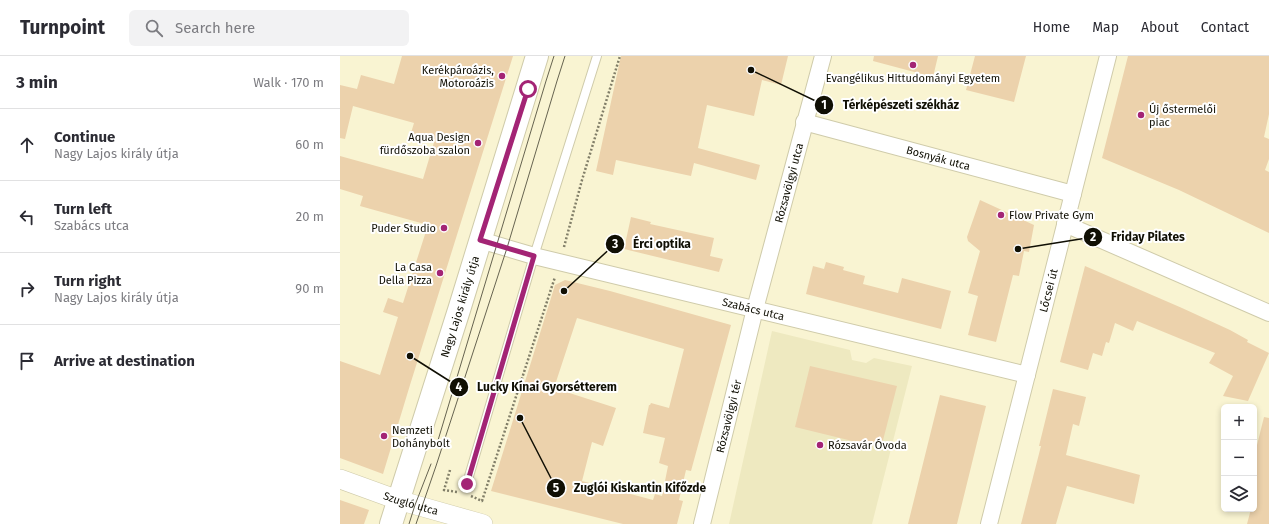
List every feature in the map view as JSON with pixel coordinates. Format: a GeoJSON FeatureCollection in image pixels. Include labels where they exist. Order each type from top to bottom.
{"type":"FeatureCollection","features":[{"type":"Feature","properties":{"kind":"main road","name":"Nagy Lajos király útja"},"geometry":{"type":"LineString","coordinates":[[391,524],[528,89],[537,56]]}},
{"type":"Feature","properties":{"kind":"main road","name":"Nagy Lajos király útja"},"geometry":{"type":"LineString","coordinates":[[528,89],[552,56]]}},
{"type":"Feature","properties":{"kind":"street","name":"Rózsavölgyi utca"},"geometry":{"type":"LineString","coordinates":[[755,309],[804,122],[823,56]]}},
{"type":"Feature","properties":{"kind":"street","name":"Lőcsei út"},"geometry":{"type":"LineString","coordinates":[[989,524],[1108,56]]}},
{"type":"Feature","properties":{"kind":"street","name":"Bosnyák utca"},"geometry":{"type":"LineString","coordinates":[[804,122],[1073,194]]}},
{"type":"Feature","properties":{"kind":"street"},"geometry":{"type":"LineString","coordinates":[[1065,224],[1269,313]]}},
{"type":"Feature","properties":{"kind":"street","name":"Szabács utca"},"geometry":{"type":"LineString","coordinates":[[480,240],[534,256],[1027,375]]}},
{"type":"Feature","properties":{"kind":"street","name":"Rózsavölgyi tér"},"geometry":{"type":"LineString","coordinates":[[702,524],[755,309]]}},
{"type":"Feature","properties":{"kind":"street","name":"Szugló utca"},"geometry":{"type":"LineString","coordinates":[[340,480],[450,520],[483,524]]}},
{"type":"Feature","properties":{"kind":"lane"},"geometry":{"type":"LineString","coordinates":[[467,484],[534,256],[597,56]]}},
{"type":"Feature","properties":{"kind":"path"},"geometry":{"type":"LineString","coordinates":[[470,495],[482,501],[560,262],[582,180],[620,56]]}},
{"type":"Feature","properties":{"kind":"path"},"geometry":{"type":"LineString","coordinates":[[450,470],[444,490],[458,492]]}},
{"type":"Feature","properties":{"kind":"shaded area","name":"Rózsavár Óvoda"},"geometry":{"type":"Polygon","coordinates":[[[772,331],[850,350],[852,360],[866,363],[874,358],[912,366],[872,524],[729,524],[772,331]]]}},
{"type":"Feature","properties":{"kind":"building"},"geometry":{"type":"Polygon","coordinates":[[[402,56],[513,56],[383,474],[340,458],[340,361],[380,375],[398,317],[383,312],[388,298],[403,303],[428,225],[360,206],[363,196],[340,189],[340,156],[423,179],[435,139],[411,133],[414,123],[353,106],[345,139],[340,138],[340,85],[357,89],[361,75],[394,84],[402,56]]]}},
{"type":"Feature","properties":{"kind":"building"},"geometry":{"type":"Polygon","coordinates":[[[621,56],[788,56],[781,85],[762,80],[754,116],[707,105],[698,148],[760,165],[756,180],[694,163],[691,176],[616,160],[613,175],[596,171],[621,56]]]}},
{"type":"Feature","properties":{"kind":"building","name":"Evangélikus Hittudományi Egyetem"},"geometry":{"type":"Polygon","coordinates":[[[874,56],[938,56],[933,77],[873,61],[874,56]]]}},
{"type":"Feature","properties":{"kind":"building"},"geometry":{"type":"Polygon","coordinates":[[[975,56],[1026,56],[1014,102],[966,90],[975,56]]]}},
{"type":"Feature","properties":{"kind":"building"},"geometry":{"type":"Polygon","coordinates":[[[1128,56],[1269,56],[1269,114],[1264,137],[1269,139],[1269,159],[1265,170],[1269,172],[1269,233],[1179,190],[1102,158],[1128,56]]]}},
{"type":"Feature","properties":{"kind":"building"},"geometry":{"type":"Polygon","coordinates":[[[980,200],[1034,225],[1029,252],[1024,251],[1019,276],[1013,275],[996,342],[968,335],[978,296],[968,293],[980,251],[968,241],[967,237],[980,200]]]}},
{"type":"Feature","properties":{"kind":"building"},"geometry":{"type":"Polygon","coordinates":[[[631,217],[651,222],[650,224],[714,238],[710,256],[723,259],[719,272],[624,249],[631,217]]]}},
{"type":"Feature","properties":{"kind":"building"},"geometry":{"type":"Polygon","coordinates":[[[826,262],[844,267],[843,270],[865,276],[863,284],[898,293],[902,278],[951,291],[941,329],[806,294],[813,266],[824,269],[826,262]]]}},
{"type":"Feature","properties":{"kind":"building"},"geometry":{"type":"Polygon","coordinates":[[[1085,266],[1230,330],[1248,340],[1247,342],[1269,353],[1248,401],[1223,396],[1233,376],[1209,363],[1215,353],[1137,321],[1133,331],[1115,323],[1109,343],[1106,342],[1102,356],[1093,353],[1088,370],[1060,362],[1085,266]]]}},
{"type":"Feature","properties":{"kind":"building"},"geometry":{"type":"Polygon","coordinates":[[[565,280],[731,325],[691,471],[686,470],[679,500],[683,501],[677,524],[623,524],[491,491],[555,285],[565,280]],[[577,318],[554,388],[616,408],[603,446],[592,442],[582,481],[653,500],[655,494],[662,496],[668,466],[659,463],[665,438],[643,433],[649,405],[651,403],[669,408],[684,349],[577,318]]]}},
{"type":"Feature","properties":{"kind":"building","name":"Rózsavár Óvoda"},"geometry":{"type":"Polygon","coordinates":[[[810,366],[897,386],[881,448],[795,427],[810,366]]]}},
{"type":"Feature","properties":{"kind":"building"},"geometry":{"type":"Polygon","coordinates":[[[1053,389],[1086,397],[1079,426],[1073,424],[1066,455],[1140,475],[1134,504],[1067,486],[1056,524],[1021,524],[1041,446],[1039,446],[1053,389]]]}},
{"type":"Feature","properties":{"kind":"building"},"geometry":{"type":"Polygon","coordinates":[[[940,395],[986,406],[957,524],[908,524],[940,395]]]}},
{"type":"Feature","properties":{"kind":"building"},"geometry":{"type":"Polygon","coordinates":[[[1264,417],[1269,418],[1269,524],[1247,524],[1250,512],[1257,512],[1257,445],[1264,417]]]}},
{"type":"Feature","properties":{"kind":"building"},"geometry":{"type":"Polygon","coordinates":[[[340,500],[369,510],[364,524],[340,524],[340,500]]]}},
{"type":"Feature","properties":{"kind":"tram line"},"geometry":{"type":"LineString","coordinates":[[436,447],[554,56]]}},
{"type":"Feature","properties":{"kind":"tram line"},"geometry":{"type":"LineString","coordinates":[[416,524],[507,248],[565,56]]}},
{"type":"Feature","properties":{"kind":"tram line"},"geometry":{"type":"LineString","coordinates":[[409,524],[431,464]]}},
{"type":"Feature","properties":{"kind":"place","name":"Evangélikus Hittudományi Egyetem"},"geometry":{"type":"Point","coordinates":[913,65]}},
{"type":"Feature","properties":{"kind":"place","name":"Térképészeti székház"},"geometry":{"type":"Point","coordinates":[751,70]}},
{"type":"Feature","properties":{"kind":"place","name":"Kerékpároázis, Motoroázis"},"geometry":{"type":"Point","coordinates":[502,76]}},
{"type":"Feature","properties":{"kind":"place","name":"Új őstermelői piac"},"geometry":{"type":"Point","coordinates":[1141,115]}},
{"type":"Feature","properties":{"kind":"place","name":"Aqua Design fürdőszoba szalon"},"geometry":{"type":"Point","coordinates":[478,143]}},
{"type":"Feature","properties":{"kind":"place","name":"Flow Private Gym"},"geometry":{"type":"Point","coordinates":[1001,215]}},
{"type":"Feature","properties":{"kind":"place","name":"Puder Studio"},"geometry":{"type":"Point","coordinates":[444,228]}},
{"type":"Feature","properties":{"kind":"place","name":"Friday Pilates"},"geometry":{"type":"Point","coordinates":[1018,249]}},
{"type":"Feature","properties":{"kind":"place","name":"La Casa Della Pizza"},"geometry":{"type":"Point","coordinates":[440,273]}},
{"type":"Feature","properties":{"kind":"place","name":"Érci optika"},"geometry":{"type":"Point","coordinates":[564,291]}},
{"type":"Feature","properties":{"kind":"place","name":"Lucky Kínai Gyorsétterem"},"geometry":{"type":"Point","coordinates":[410,356]}},
{"type":"Feature","properties":{"kind":"place","name":"Zuglói Kiskantin Kifőzde"},"geometry":{"type":"Point","coordinates":[520,418]}},
{"type":"Feature","properties":{"kind":"place","name":"Nemzeti Dohánybolt"},"geometry":{"type":"Point","coordinates":[384,436]}},
{"type":"Feature","properties":{"kind":"place","name":"Rózsavár Óvoda"},"geometry":{"type":"Point","coordinates":[820,445]}},
{"type":"Feature","properties":{"kind":"route"},"geometry":{"type":"LineString","coordinates":[[467,484],[534,256],[480,240],[528,89]]}}]}
